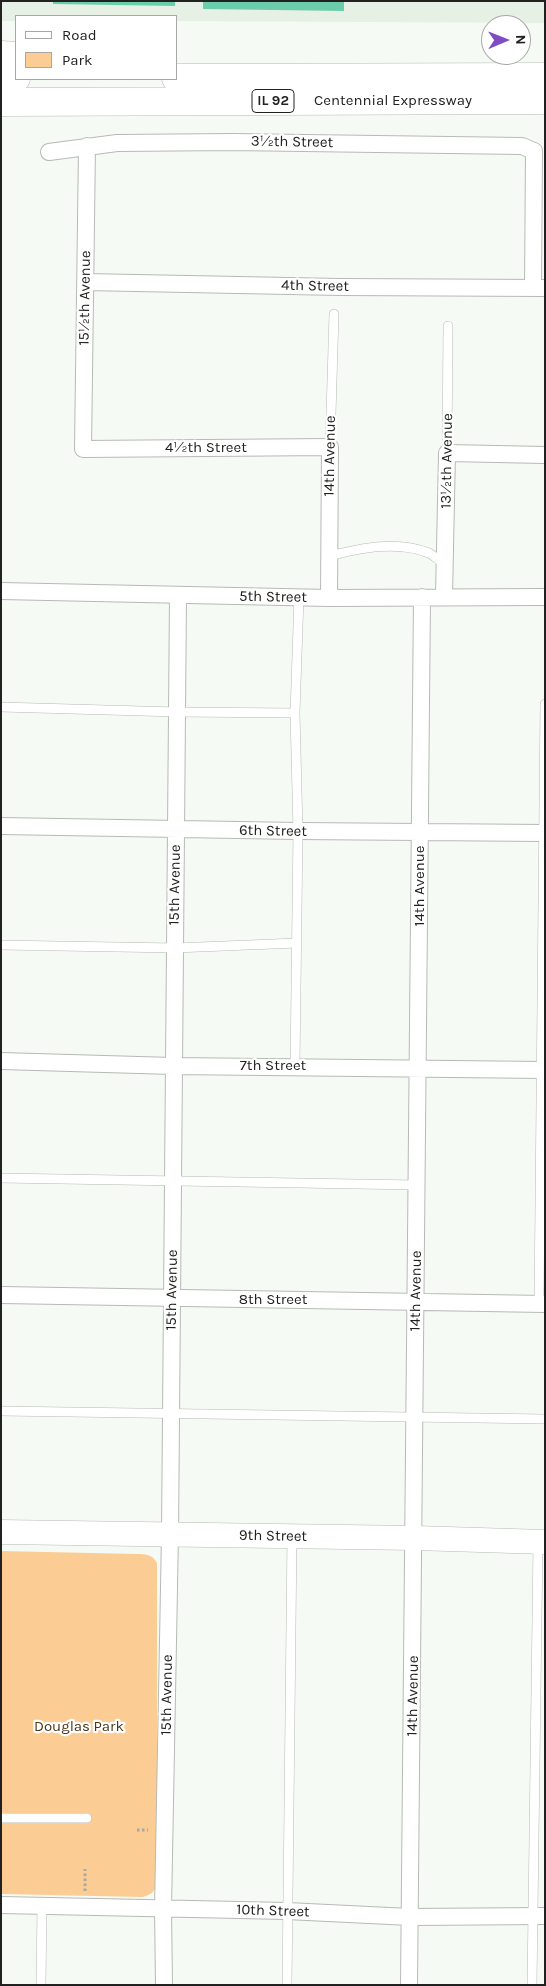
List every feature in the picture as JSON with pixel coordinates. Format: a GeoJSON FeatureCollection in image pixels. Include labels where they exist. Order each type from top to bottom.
{"type":"FeatureCollection","features":[{"type":"Feature","properties":{"kind":"highway"},"geometry":{"type":"LineString","coordinates":[[1,55],[15,56]]}},
{"type":"Feature","properties":{"kind":"highway"},"geometry":{"type":"LineString","coordinates":[[178,68],[261,77]]}},
{"type":"Feature","properties":{"kind":"highway","name":"Centennial Expressway"},"geometry":{"type":"LineString","coordinates":[[178,78],[545,77]]}},
{"type":"Feature","properties":{"kind":"highway"},"geometry":{"type":"LineString","coordinates":[[1,78],[15,78]]}},
{"type":"Feature","properties":{"kind":"highway","name":"Centennial Expressway"},"geometry":{"type":"LineString","coordinates":[[1,104],[38,102],[545,100]]}},
{"type":"Feature","properties":{"kind":"street","name":"3½th Street"},"geometry":{"type":"LineString","coordinates":[[49,152],[117,143],[232,142],[522,146],[534,151],[539,288]]}},
{"type":"Feature","properties":{"kind":"street","name":"15½th Avenue"},"geometry":{"type":"LineString","coordinates":[[83,449],[87,146]]}},
{"type":"Feature","properties":{"kind":"street","name":"4th Street"},"geometry":{"type":"LineString","coordinates":[[85,282],[330,287],[539,288]]}},
{"type":"Feature","properties":{"kind":"street","name":"4½th Street"},"geometry":{"type":"LineString","coordinates":[[83,449],[330,447]]}},
{"type":"Feature","properties":{"kind":"street","name":"14th Avenue"},"geometry":{"type":"LineString","coordinates":[[329,598],[330,447]]}},
{"type":"Feature","properties":{"kind":"street"},"geometry":{"type":"LineString","coordinates":[[447,452],[545,455]]}},
{"type":"Feature","properties":{"kind":"street","name":"13½th Avenue"},"geometry":{"type":"LineString","coordinates":[[444,596],[447,452]]}},
{"type":"Feature","properties":{"kind":"street","name":"5th Street"},"geometry":{"type":"LineString","coordinates":[[1,591],[329,598],[545,597]]}},
{"type":"Feature","properties":{"kind":"street","name":"15th Avenue"},"geometry":{"type":"LineString","coordinates":[[164,1985],[178,596]]}},
{"type":"Feature","properties":{"kind":"street","name":"14th Avenue"},"geometry":{"type":"LineString","coordinates":[[409,1985],[415,1538],[415,1301],[419,1068],[422,597]]}},
{"type":"Feature","properties":{"kind":"street","name":"6th Street"},"geometry":{"type":"LineString","coordinates":[[1,826],[176,830],[544,833]]}},
{"type":"Feature","properties":{"kind":"street","name":"7th Street"},"geometry":{"type":"LineString","coordinates":[[1,1061],[173,1066],[543,1070]]}},
{"type":"Feature","properties":{"kind":"street","name":"8th Street"},"geometry":{"type":"LineString","coordinates":[[1,1295],[542,1303]]}},
{"type":"Feature","properties":{"kind":"street","name":"9th Street"},"geometry":{"type":"LineString","coordinates":[[1,1532],[415,1538],[541,1542]]}},
{"type":"Feature","properties":{"kind":"street","name":"10th Street"},"geometry":{"type":"LineString","coordinates":[[1,1905],[287,1911],[410,1917],[538,1916]]}},
{"type":"Feature","properties":{"kind":"lane","name":"14th Avenue"},"geometry":{"type":"LineString","coordinates":[[330,447],[334,314]]}},
{"type":"Feature","properties":{"kind":"lane","name":"13½th Avenue"},"geometry":{"type":"LineString","coordinates":[[447,452],[448,326]]}},
{"type":"Feature","properties":{"kind":"lane"},"geometry":{"type":"LineString","coordinates":[[330,556],[361,548],[408,548],[429,554],[445,564]]}},
{"type":"Feature","properties":{"kind":"lane"},"geometry":{"type":"LineString","coordinates":[[295,1066],[298,831],[294,713],[299,597]]}},
{"type":"Feature","properties":{"kind":"lane"},"geometry":{"type":"LineString","coordinates":[[542,1303],[545,704]]}},
{"type":"Feature","properties":{"kind":"lane"},"geometry":{"type":"LineString","coordinates":[[1,707],[294,713]]}},
{"type":"Feature","properties":{"kind":"lane"},"geometry":{"type":"LineString","coordinates":[[1,944],[175,948],[297,943]]}},
{"type":"Feature","properties":{"kind":"lane"},"geometry":{"type":"LineString","coordinates":[[1,1178],[417,1185]]}},
{"type":"Feature","properties":{"kind":"lane"},"geometry":{"type":"LineString","coordinates":[[1,1411],[545,1419]]}},
{"type":"Feature","properties":{"kind":"lane"},"geometry":{"type":"LineString","coordinates":[[287,1985],[292,1536]]}},
{"type":"Feature","properties":{"kind":"lane"},"geometry":{"type":"LineString","coordinates":[[532,1985],[538,1916],[541,1542]]}},
{"type":"Feature","properties":{"kind":"lane"},"geometry":{"type":"LineString","coordinates":[[1,1818],[87,1818]]}},
{"type":"Feature","properties":{"kind":"lane"},"geometry":{"type":"LineString","coordinates":[[41,1985],[42,1905]]}},
{"type":"Feature","properties":{"kind":"path"},"geometry":{"type":"LineString","coordinates":[[137,1830],[148,1830]]}},
{"type":"Feature","properties":{"kind":"path"},"geometry":{"type":"LineString","coordinates":[[85,1869],[85,1892]]}},
{"type":"Feature","properties":{"kind":"shaded area"},"geometry":{"type":"Polygon","coordinates":[[[1,1],[545,1],[545,23],[531,23],[531,15],[481,15],[481,23],[178,21],[178,15],[15,15],[15,21],[1,21],[1,1]]]}},
{"type":"Feature","properties":{"kind":"green space","name":"Douglas Park"},"geometry":{"type":"Polygon","coordinates":[[[1,1551],[143,1554],[151,1556],[157,1563],[157,1883],[154,1891],[148,1895],[142,1897],[1,1894],[1,1551]]]}}]}
